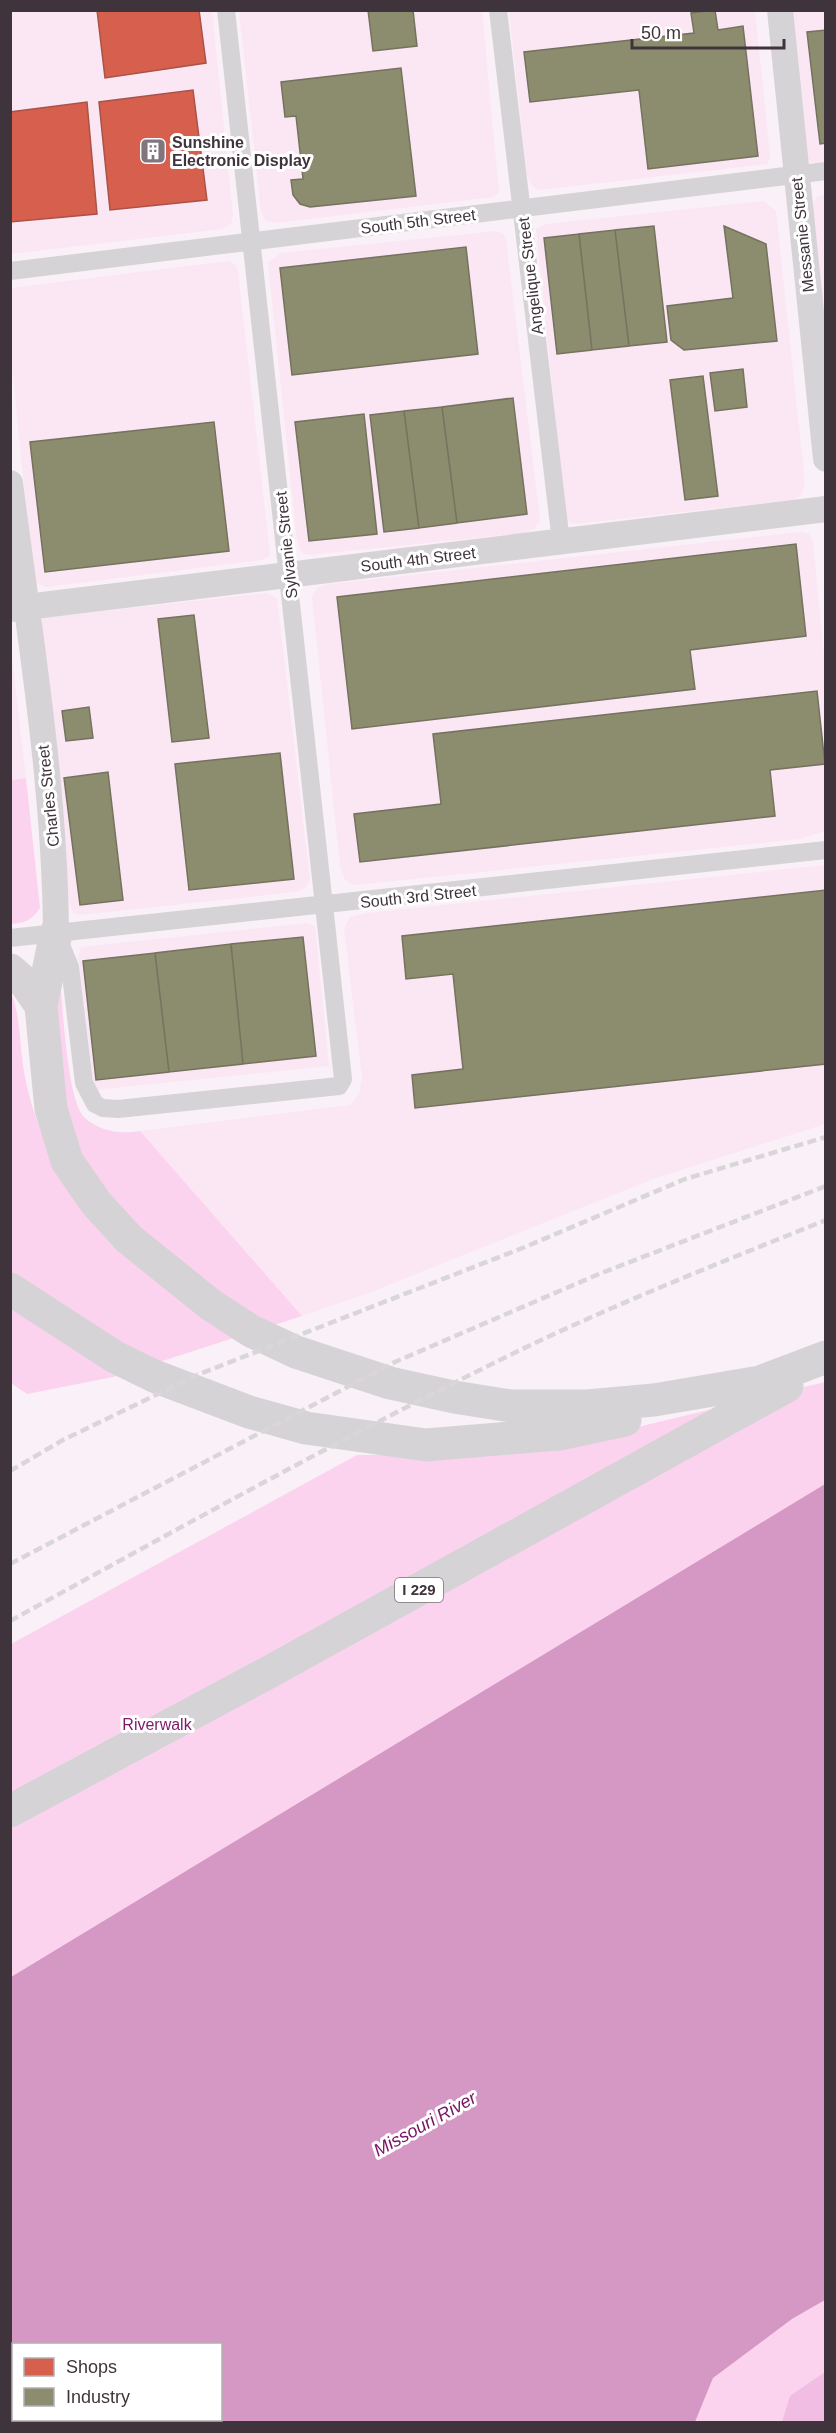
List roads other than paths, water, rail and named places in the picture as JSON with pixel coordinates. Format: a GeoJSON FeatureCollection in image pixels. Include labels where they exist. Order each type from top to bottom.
{"type":"FeatureCollection","features":[{"type":"Feature","properties":{"kind":"highway"},"geometry":{"type":"LineString","coordinates":[[56,933],[41,1006],[51,1109],[67,1161],[96,1203],[129,1239],[211,1305],[251,1331],[345,1370],[454,1397],[511,1406],[587,1406],[654,1400],[760,1382],[825,1362]]}},
{"type":"Feature","properties":{"kind":"highway"},"geometry":{"type":"LineString","coordinates":[[10,970],[26,984],[41,1006]]}},
{"type":"Feature","properties":{"kind":"highway"},"geometry":{"type":"LineString","coordinates":[[10,1289],[115,1357],[154,1376],[249,1412],[306,1428],[426,1446],[558,1434],[648,1416],[729,1389],[825,1362]]}},
{"type":"Feature","properties":{"kind":"highway","name":"I 229"},"geometry":{"type":"LineString","coordinates":[[10,1811],[384,1609],[825,1362]]}},
{"type":"Feature","properties":{"kind":"main road","name":"Messanie Street"},"geometry":{"type":"LineString","coordinates":[[780,10],[825,459]]}},
{"type":"Feature","properties":{"kind":"main road","name":"Charles Street"},"geometry":{"type":"LineString","coordinates":[[10,483],[18,608],[56,872],[56,933]]}},
{"type":"Feature","properties":{"kind":"main road","name":"South 4th Street"},"geometry":{"type":"LineString","coordinates":[[18,608],[825,509]]}},
{"type":"Feature","properties":{"kind":"street","name":"Sylvanie Street"},"geometry":{"type":"LineString","coordinates":[[95,1104],[103,1108],[118,1110],[339,1086],[344,1079],[254,242],[226,10]]}},
{"type":"Feature","properties":{"kind":"street","name":"Angelique Street"},"geometry":{"type":"LineString","coordinates":[[498,10],[561,542]]}},
{"type":"Feature","properties":{"kind":"street","name":"South 5th Street"},"geometry":{"type":"LineString","coordinates":[[10,271],[825,171]]}},
{"type":"Feature","properties":{"kind":"street","name":"South 3rd Street"},"geometry":{"type":"LineString","coordinates":[[10,938],[325,906],[825,850]]}},
{"type":"Feature","properties":{"kind":"street","name":"Charles Street"},"geometry":{"type":"LineString","coordinates":[[56,933],[70,968],[84,1083],[95,1104]]}},
{"type":"Feature","properties":{"kind":"water","name":"Missouri River"},"geometry":{"type":"Polygon","coordinates":[[[825,1484],[825,2300],[792,2319],[713,2378],[695,2422],[11,2422],[11,1977],[825,1484]]]}},
{"type":"Feature","properties":{"kind":"railway"},"geometry":{"type":"LineString","coordinates":[[10,1471],[63,1440],[197,1375],[525,1247],[685,1179],[826,1137]]}},
{"type":"Feature","properties":{"kind":"railway"},"geometry":{"type":"LineString","coordinates":[[10,1564],[395,1362],[599,1274],[826,1186]]}},
{"type":"Feature","properties":{"kind":"railway"},"geometry":{"type":"LineString","coordinates":[[10,1621],[317,1454],[502,1359],[622,1304],[826,1220]]}},
{"type":"Feature","properties":{"kind":"place","name":"Sunshine Electronic Display"},"geometry":{"type":"Point","coordinates":[153,151]}},
{"type":"Feature","properties":{"kind":"park label","name":"Riverwalk"},"geometry":{"type":"Point","coordinates":[157,1724]}}]}
